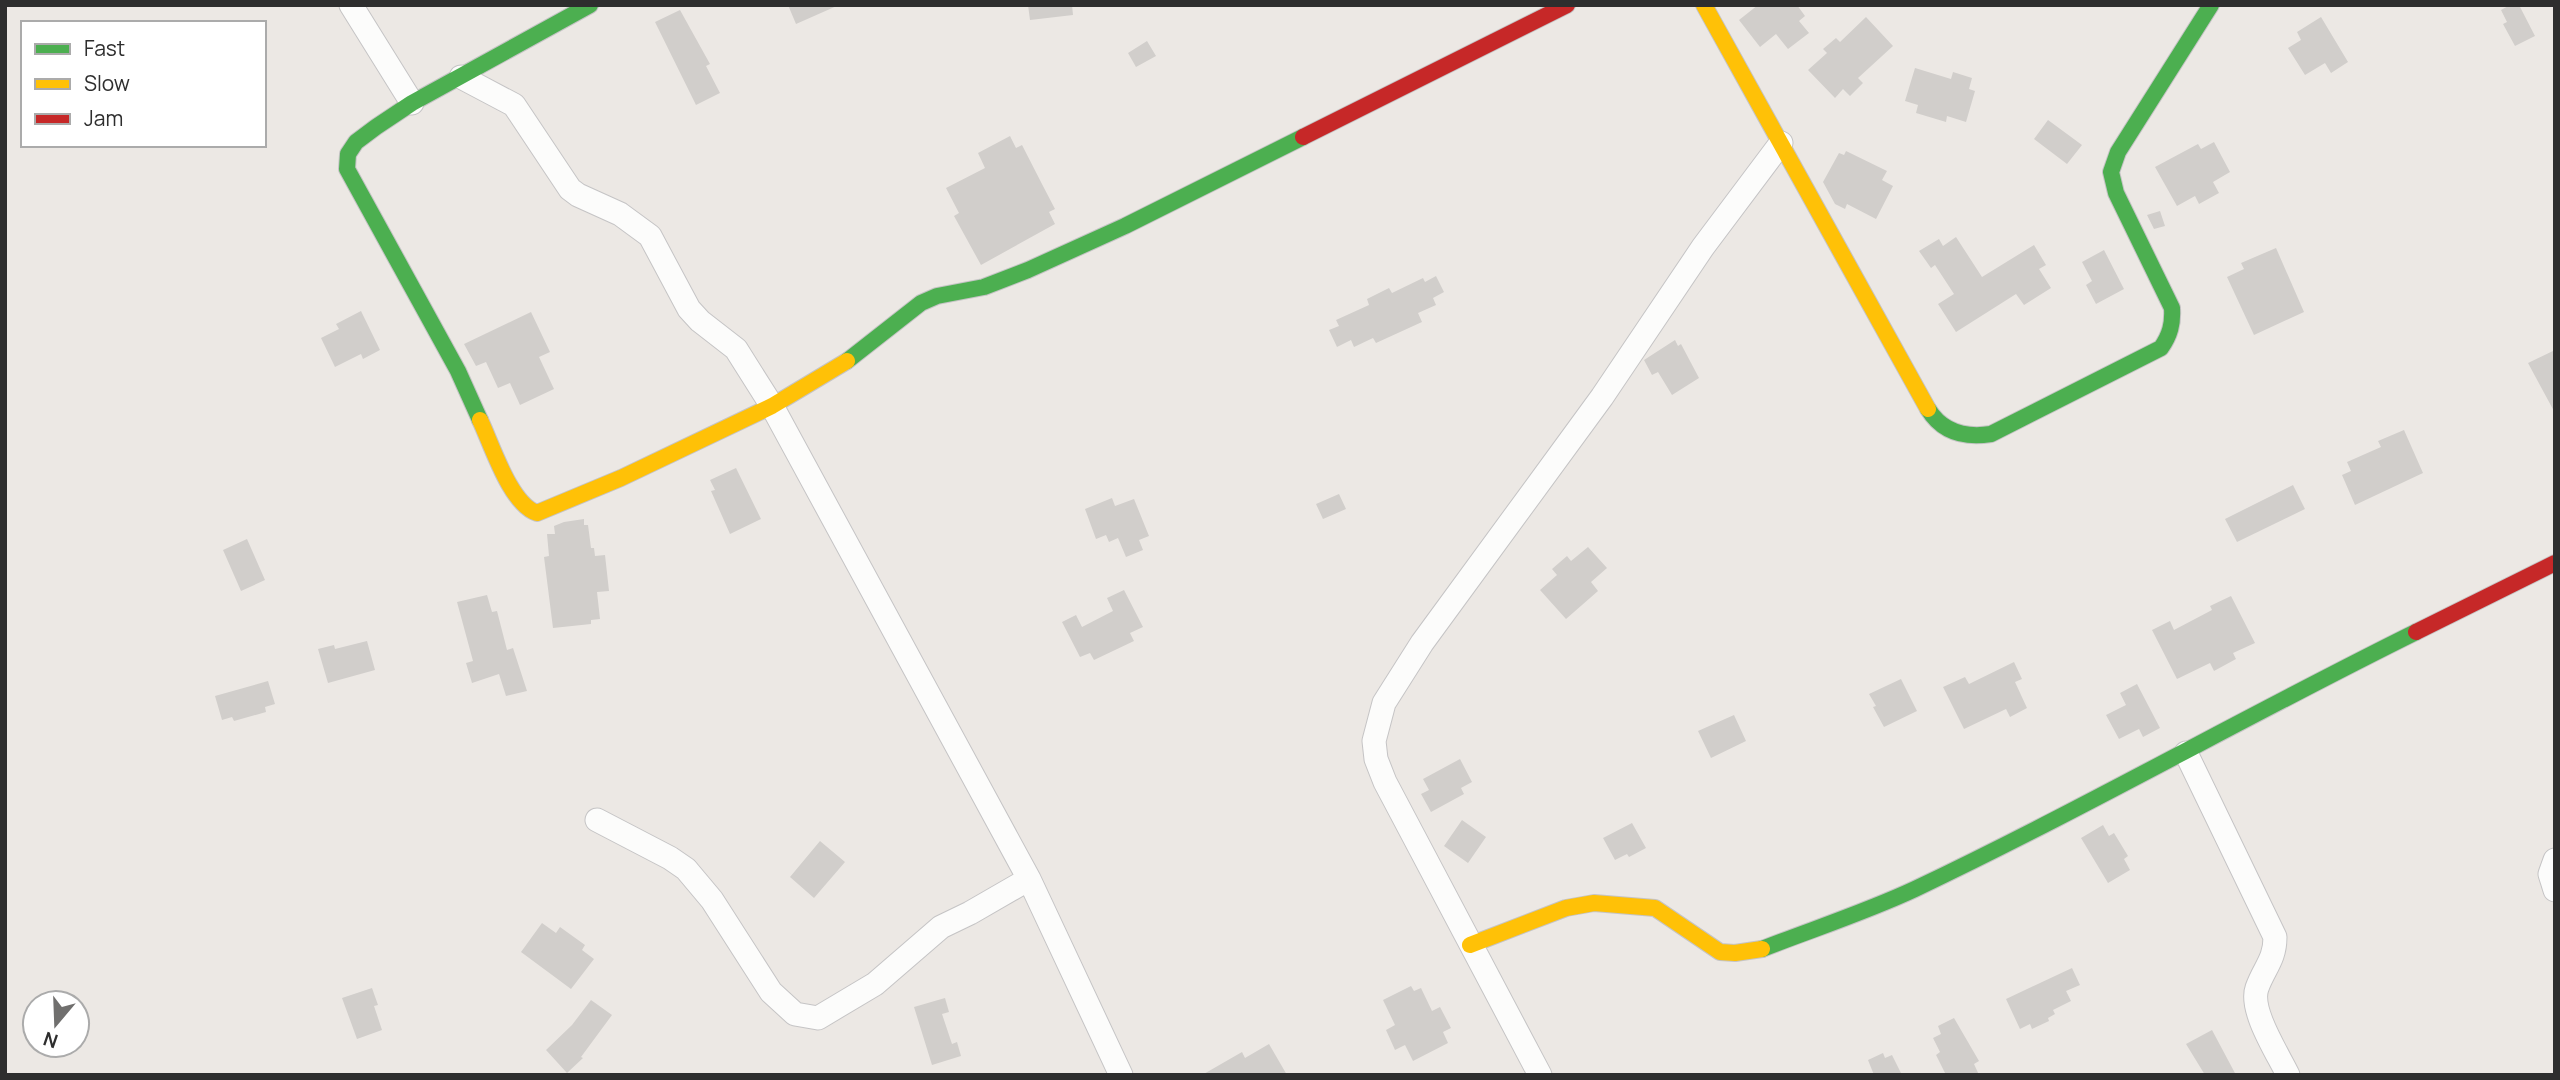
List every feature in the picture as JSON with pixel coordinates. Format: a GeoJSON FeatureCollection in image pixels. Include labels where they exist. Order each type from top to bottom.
{"type":"FeatureCollection","features":[{"type":"Feature","properties":{"kind":"street"},"geometry":{"type":"LineString","coordinates":[[351,5],[412,103]]}},
{"type":"Feature","properties":{"kind":"street"},"geometry":{"type":"LineString","coordinates":[[590,5],[412,103],[356,142],[348,153],[347,169],[458,371],[512,490],[528,510],[537,513],[704,440],[772,406],[857,355],[921,303],[936,296],[984,287],[1125,226],[1567,5]]}},
{"type":"Feature","properties":{"kind":"street"},"geometry":{"type":"LineString","coordinates":[[1704,5],[1930,413],[1942,426],[1958,434],[1974,437],[1992,434],[2161,348],[2171,335],[2174,321],[2172,308],[2116,193],[2111,172],[2118,152],[2211,5]]}},
{"type":"Feature","properties":{"kind":"street"},"geometry":{"type":"LineString","coordinates":[[461,77],[514,105],[570,189],[621,214],[650,236],[689,309],[736,349],[772,406],[1028,879],[1121,1075]]}},
{"type":"Feature","properties":{"kind":"street"},"geometry":{"type":"LineString","coordinates":[[1540,1075],[1385,782],[1376,759],[1374,741],[1384,703],[1422,643],[1602,397],[1703,247],[1781,143]]}},
{"type":"Feature","properties":{"kind":"street"},"geometry":{"type":"LineString","coordinates":[[1470,944],[1566,908],[1594,903],[1655,908],[1720,952],[1757,951],[1913,890],[2186,753],[2337,671],[2555,563]]}},
{"type":"Feature","properties":{"kind":"street"},"geometry":{"type":"LineString","coordinates":[[2186,753],[2275,936],[2275,951],[2255,992],[2256,1006],[2288,1075]]}},
{"type":"Feature","properties":{"kind":"street"},"geometry":{"type":"LineString","coordinates":[[597,820],[686,869],[712,900],[771,992],[795,1014],[818,1018],[876,984],[941,927],[1028,879]]}},
{"type":"Feature","properties":{"kind":"street"},"geometry":{"type":"LineString","coordinates":[[2555,860],[2550,874],[2555,890]]}},
{"type":"Feature","properties":{"kind":"building"},"geometry":{"type":"Polygon","coordinates":[[[788,5],[839,5],[796,24],[788,5]]]}},
{"type":"Feature","properties":{"kind":"building"},"geometry":{"type":"Polygon","coordinates":[[[1028,5],[1072,5],[1073,15],[1030,20],[1028,5]]]}},
{"type":"Feature","properties":{"kind":"building"},"geometry":{"type":"Polygon","coordinates":[[[1758,5],[1797,5],[1805,16],[1799,21],[1809,33],[1788,49],[1776,34],[1760,47],[1739,20],[1758,5]]]}},
{"type":"Feature","properties":{"kind":"building"},"geometry":{"type":"Polygon","coordinates":[[[2510,5],[2519,5],[2535,36],[2515,46],[2503,24],[2507,22],[2501,10],[2510,5]]]}},
{"type":"Feature","properties":{"kind":"building"},"geometry":{"type":"Polygon","coordinates":[[[680,10],[710,64],[706,66],[720,93],[696,105],[655,22],[680,10]]]}},
{"type":"Feature","properties":{"kind":"building"},"geometry":{"type":"Polygon","coordinates":[[[1866,17],[1893,46],[1858,78],[1863,83],[1850,96],[1843,89],[1835,98],[1808,70],[1827,53],[1823,49],[1836,38],[1840,42],[1866,17]]]}},
{"type":"Feature","properties":{"kind":"building"},"geometry":{"type":"Polygon","coordinates":[[[2321,17],[2348,62],[2331,73],[2325,63],[2305,75],[2288,48],[2301,40],[2297,32],[2321,17]]]}},
{"type":"Feature","properties":{"kind":"building"},"geometry":{"type":"Polygon","coordinates":[[[1147,41],[1156,56],[1136,67],[1128,53],[1147,41]]]}},
{"type":"Feature","properties":{"kind":"building"},"geometry":{"type":"Polygon","coordinates":[[[1915,68],[1951,79],[1953,72],[1972,78],[1969,89],[1975,91],[1966,122],[1947,116],[1946,122],[1916,113],[1918,105],[1905,101],[1915,68]]]}},
{"type":"Feature","properties":{"kind":"building"},"geometry":{"type":"Polygon","coordinates":[[[2048,120],[2082,145],[2067,164],[2034,139],[2048,120]]]}},
{"type":"Feature","properties":{"kind":"building"},"geometry":{"type":"Polygon","coordinates":[[[1010,136],[1016,148],[1022,145],[1055,209],[1049,212],[1055,224],[981,265],[954,216],[959,213],[946,188],[985,168],[978,153],[1010,136]]]}},
{"type":"Feature","properties":{"kind":"building"},"geometry":{"type":"Polygon","coordinates":[[[2214,142],[2230,172],[2213,182],[2219,193],[2199,204],[2195,196],[2177,206],[2155,167],[2198,144],[2201,149],[2214,142]]]}},
{"type":"Feature","properties":{"kind":"building"},"geometry":{"type":"Polygon","coordinates":[[[1846,151],[1887,171],[1882,180],[1893,186],[1876,219],[1847,204],[1845,209],[1835,204],[1823,182],[1839,153],[1844,155],[1846,151]]]}},
{"type":"Feature","properties":{"kind":"building"},"geometry":{"type":"Polygon","coordinates":[[[2160,211],[2165,226],[2154,229],[2147,215],[2160,211]]]}},
{"type":"Feature","properties":{"kind":"building"},"geometry":{"type":"Polygon","coordinates":[[[1956,237],[1982,277],[2034,245],[2046,265],[2039,269],[2051,288],[2024,305],[2016,294],[1956,332],[1938,304],[1954,294],[1935,265],[1931,268],[1919,251],[1939,239],[1943,246],[1956,237]]]}},
{"type":"Feature","properties":{"kind":"building"},"geometry":{"type":"Polygon","coordinates":[[[2276,248],[2304,312],[2254,335],[2227,277],[2244,269],[2241,263],[2276,248]]]}},
{"type":"Feature","properties":{"kind":"building"},"geometry":{"type":"Polygon","coordinates":[[[2104,250],[2124,289],[2096,304],[2086,285],[2092,281],[2082,262],[2104,250]]]}},
{"type":"Feature","properties":{"kind":"building"},"geometry":{"type":"Polygon","coordinates":[[[1436,276],[1444,292],[1433,298],[1436,305],[1418,313],[1422,322],[1376,343],[1373,338],[1354,347],[1351,340],[1337,347],[1329,330],[1339,326],[1336,320],[1369,305],[1367,299],[1389,288],[1392,293],[1423,278],[1425,282],[1436,276]]]}},
{"type":"Feature","properties":{"kind":"building"},"geometry":{"type":"Polygon","coordinates":[[[361,311],[380,350],[363,359],[361,354],[335,367],[321,338],[339,329],[336,324],[361,311]]]}},
{"type":"Feature","properties":{"kind":"building"},"geometry":{"type":"Polygon","coordinates":[[[531,312],[550,352],[539,357],[554,389],[520,405],[510,383],[498,388],[486,362],[476,366],[464,344],[531,312]]]}},
{"type":"Feature","properties":{"kind":"building"},"geometry":{"type":"Polygon","coordinates":[[[1675,340],[1678,346],[1681,344],[1699,378],[1672,395],[1658,372],[1652,375],[1644,360],[1675,340]]]}},
{"type":"Feature","properties":{"kind":"building"},"geometry":{"type":"Polygon","coordinates":[[[2555,350],[2555,413],[2528,363],[2555,350]]]}},
{"type":"Feature","properties":{"kind":"building"},"geometry":{"type":"Polygon","coordinates":[[[2404,430],[2423,473],[2355,505],[2342,475],[2351,471],[2347,462],[2381,447],[2378,441],[2404,430]]]}},
{"type":"Feature","properties":{"kind":"building"},"geometry":{"type":"Polygon","coordinates":[[[736,468],[761,519],[730,534],[711,491],[715,490],[710,480],[736,468]]]}},
{"type":"Feature","properties":{"kind":"building"},"geometry":{"type":"Polygon","coordinates":[[[2293,485],[2305,509],[2237,542],[2225,519],[2293,485]]]}},
{"type":"Feature","properties":{"kind":"building"},"geometry":{"type":"Polygon","coordinates":[[[1339,494],[1346,509],[1323,519],[1316,504],[1339,494]]]}},
{"type":"Feature","properties":{"kind":"building"},"geometry":{"type":"Polygon","coordinates":[[[1112,498],[1115,506],[1134,499],[1149,536],[1139,540],[1143,550],[1126,557],[1118,538],[1109,542],[1106,535],[1096,539],[1085,509],[1112,498]]]}},
{"type":"Feature","properties":{"kind":"building"},"geometry":{"type":"Polygon","coordinates":[[[584,519],[584,525],[588,525],[591,548],[594,548],[595,556],[605,555],[609,591],[597,592],[600,619],[591,620],[591,624],[553,628],[544,557],[549,556],[547,534],[555,534],[554,526],[584,519]]]}},
{"type":"Feature","properties":{"kind":"building"},"geometry":{"type":"Polygon","coordinates":[[[247,539],[265,580],[241,591],[223,550],[247,539]]]}},
{"type":"Feature","properties":{"kind":"building"},"geometry":{"type":"Polygon","coordinates":[[[1588,547],[1607,568],[1591,582],[1598,591],[1566,619],[1540,590],[1557,575],[1552,569],[1567,556],[1571,561],[1588,547]]]}},
{"type":"Feature","properties":{"kind":"building"},"geometry":{"type":"Polygon","coordinates":[[[1124,590],[1143,627],[1130,633],[1134,641],[1094,660],[1090,653],[1080,657],[1062,622],[1076,615],[1082,627],[1113,611],[1107,598],[1124,590]]]}},
{"type":"Feature","properties":{"kind":"building"},"geometry":{"type":"Polygon","coordinates":[[[487,595],[492,612],[497,611],[507,650],[513,648],[527,691],[506,696],[499,674],[472,683],[466,663],[473,661],[457,602],[487,595]]]}},
{"type":"Feature","properties":{"kind":"building"},"geometry":{"type":"Polygon","coordinates":[[[2231,596],[2255,643],[2233,653],[2236,659],[2214,671],[2210,663],[2177,679],[2152,630],[2170,621],[2174,630],[2212,610],[2210,606],[2231,596]]]}},
{"type":"Feature","properties":{"kind":"building"},"geometry":{"type":"Polygon","coordinates":[[[367,641],[375,670],[328,683],[318,649],[334,645],[335,649],[367,641]]]}},
{"type":"Feature","properties":{"kind":"building"},"geometry":{"type":"Polygon","coordinates":[[[2014,662],[2022,679],[2015,682],[2027,708],[2010,717],[2006,709],[1964,729],[1943,687],[1965,677],[1969,684],[2014,662]]]}},
{"type":"Feature","properties":{"kind":"building"},"geometry":{"type":"Polygon","coordinates":[[[1901,679],[1917,711],[1884,727],[1869,694],[1901,679]]]}},
{"type":"Feature","properties":{"kind":"building"},"geometry":{"type":"Polygon","coordinates":[[[268,681],[275,704],[265,707],[266,712],[234,721],[232,717],[222,720],[215,696],[268,681]]]}},
{"type":"Feature","properties":{"kind":"building"},"geometry":{"type":"Polygon","coordinates":[[[2137,684],[2160,728],[2143,737],[2139,729],[2119,739],[2106,715],[2126,705],[2120,693],[2137,684]]]}},
{"type":"Feature","properties":{"kind":"building"},"geometry":{"type":"Polygon","coordinates":[[[1734,715],[1746,741],[1711,758],[1698,731],[1734,715]]]}},
{"type":"Feature","properties":{"kind":"building"},"geometry":{"type":"Polygon","coordinates":[[[1460,759],[1472,782],[1461,788],[1464,794],[1431,812],[1421,794],[1429,790],[1423,779],[1460,759]]]}},
{"type":"Feature","properties":{"kind":"building"},"geometry":{"type":"Polygon","coordinates":[[[1462,820],[1486,837],[1468,863],[1444,846],[1462,820]]]}},
{"type":"Feature","properties":{"kind":"building"},"geometry":{"type":"Polygon","coordinates":[[[1632,823],[1646,848],[1629,857],[1627,854],[1615,860],[1603,838],[1632,823]]]}},
{"type":"Feature","properties":{"kind":"building"},"geometry":{"type":"Polygon","coordinates":[[[2103,825],[2109,836],[2114,833],[2128,856],[2124,859],[2130,870],[2108,883],[2081,838],[2103,825]]]}},
{"type":"Feature","properties":{"kind":"building"},"geometry":{"type":"Polygon","coordinates":[[[820,841],[845,862],[814,898],[790,877],[820,841]]]}},
{"type":"Feature","properties":{"kind":"building"},"geometry":{"type":"Polygon","coordinates":[[[542,923],[556,933],[560,927],[585,945],[582,950],[594,959],[571,989],[521,952],[542,923]]]}},
{"type":"Feature","properties":{"kind":"building"},"geometry":{"type":"Polygon","coordinates":[[[2072,968],[2080,985],[2066,991],[2071,1001],[2053,1010],[2055,1014],[2048,1018],[2049,1021],[2032,1029],[2030,1024],[2020,1029],[2006,999],[2072,968]]]}},
{"type":"Feature","properties":{"kind":"building"},"geometry":{"type":"Polygon","coordinates":[[[1411,986],[1414,991],[1421,988],[1432,1011],[1440,1007],[1451,1028],[1443,1032],[1448,1043],[1413,1061],[1405,1045],[1395,1050],[1386,1030],[1395,1025],[1383,1000],[1411,986]]]}},
{"type":"Feature","properties":{"kind":"building"},"geometry":{"type":"Polygon","coordinates":[[[372,988],[378,1005],[374,1006],[382,1030],[357,1039],[342,998],[372,988]]]}},
{"type":"Feature","properties":{"kind":"building"},"geometry":{"type":"Polygon","coordinates":[[[945,998],[949,1012],[942,1014],[952,1044],[957,1042],[961,1056],[932,1065],[914,1007],[945,998]]]}},
{"type":"Feature","properties":{"kind":"building"},"geometry":{"type":"Polygon","coordinates":[[[591,1000],[612,1015],[581,1057],[583,1058],[567,1073],[546,1050],[572,1025],[591,1000]]]}},
{"type":"Feature","properties":{"kind":"building"},"geometry":{"type":"Polygon","coordinates":[[[1954,1018],[1979,1061],[1974,1064],[1979,1075],[1946,1075],[1936,1055],[1940,1052],[1933,1038],[1941,1034],[1938,1026],[1954,1018]]]}},
{"type":"Feature","properties":{"kind":"building"},"geometry":{"type":"Polygon","coordinates":[[[2212,1030],[2236,1075],[2205,1075],[2186,1044],[2212,1030]]]}},
{"type":"Feature","properties":{"kind":"building"},"geometry":{"type":"Polygon","coordinates":[[[1269,1044],[1287,1075],[1202,1075],[1242,1052],[1245,1058],[1269,1044]]]}},
{"type":"Feature","properties":{"kind":"building"},"geometry":{"type":"Polygon","coordinates":[[[1883,1053],[1885,1058],[1892,1055],[1902,1075],[1874,1075],[1868,1060],[1883,1053]]]}},
{"type":"Feature","properties":{"kind":"traffic: fast"},"geometry":{"type":"LineString","coordinates":[[480,420],[458,371],[347,169],[348,154],[356,142],[412,103],[590,5]]}},
{"type":"Feature","properties":{"kind":"traffic: fast"},"geometry":{"type":"LineString","coordinates":[[1928,409],[1940,423],[1955,432],[1991,434],[2161,348],[2170,329],[2172,308],[2116,193],[2111,172],[2118,152],[2211,5]]}},
{"type":"Feature","properties":{"kind":"traffic: fast"},"geometry":{"type":"LineString","coordinates":[[847,361],[921,303],[937,296],[984,287],[1028,270],[1125,226],[1303,137]]}},
{"type":"Feature","properties":{"kind":"traffic: fast"},"geometry":{"type":"LineString","coordinates":[[1762,949],[1915,889],[2416,632]]}},
{"type":"Feature","properties":{"kind":"traffic: slow"},"geometry":{"type":"LineString","coordinates":[[1704,5],[1928,409]]}},
{"type":"Feature","properties":{"kind":"traffic: slow"},"geometry":{"type":"LineString","coordinates":[[480,420],[510,486],[518,498],[537,513],[621,478],[772,406],[847,361]]}},
{"type":"Feature","properties":{"kind":"traffic: slow"},"geometry":{"type":"LineString","coordinates":[[1470,945],[1566,908],[1594,903],[1655,908],[1720,952],[1762,949]]}},
{"type":"Feature","properties":{"kind":"traffic: jam"},"geometry":{"type":"LineString","coordinates":[[1303,137],[1567,5]]}},
{"type":"Feature","properties":{"kind":"traffic: jam"},"geometry":{"type":"LineString","coordinates":[[2416,632],[2555,563]]}}]}
